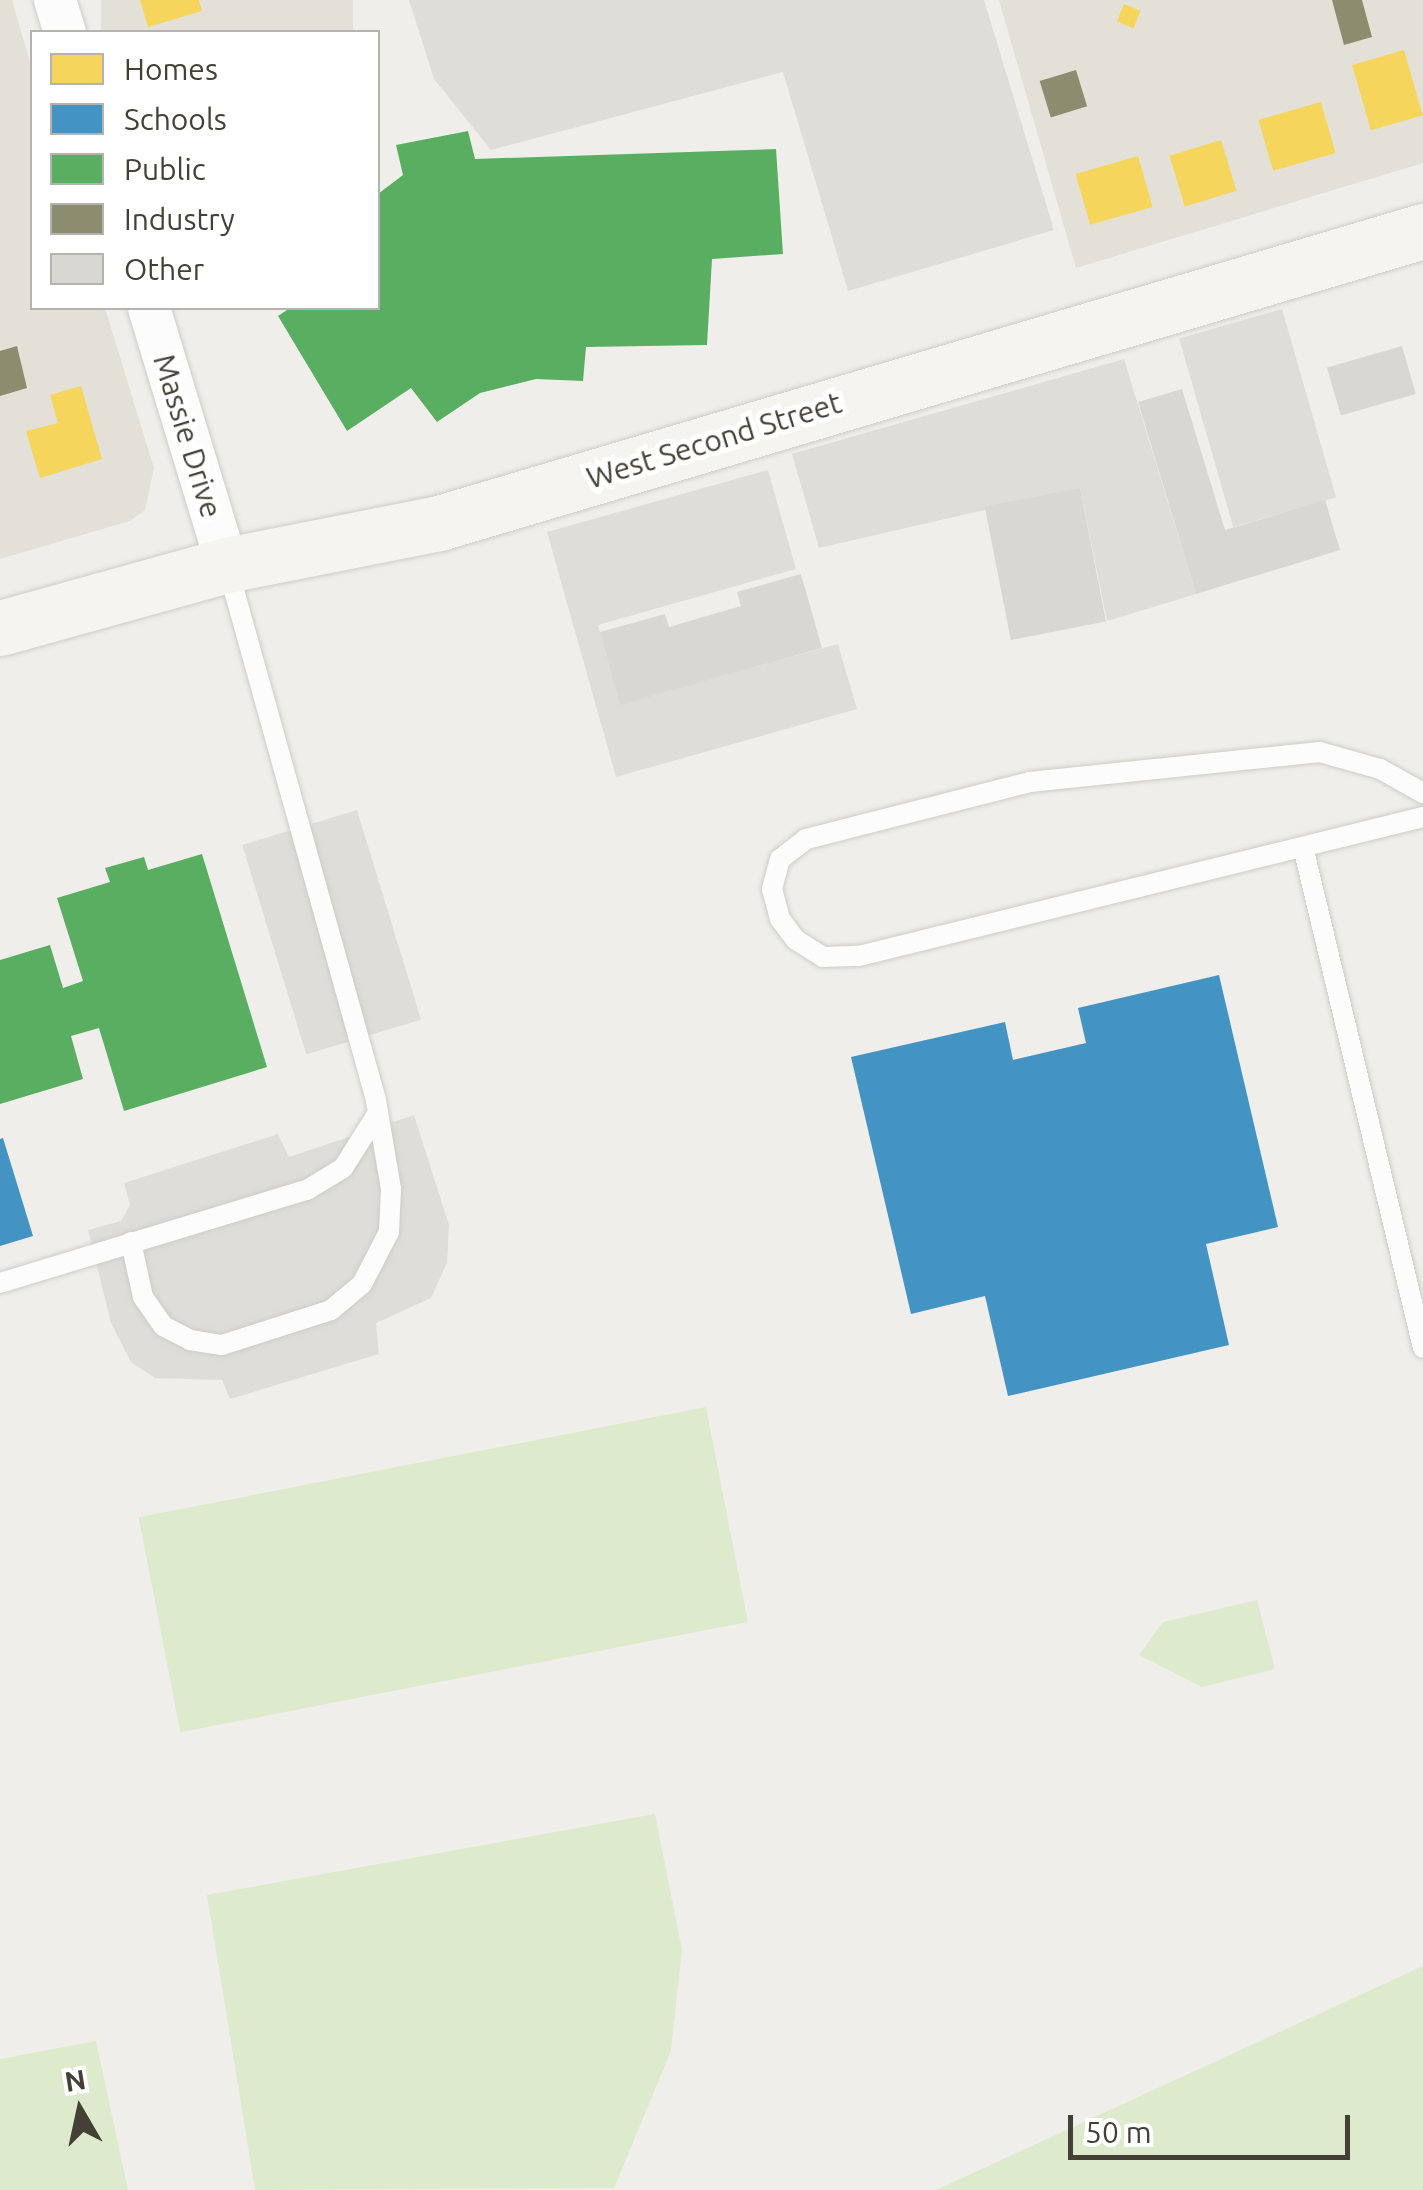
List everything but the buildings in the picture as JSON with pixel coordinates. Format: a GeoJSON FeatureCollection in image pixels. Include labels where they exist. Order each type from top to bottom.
{"type":"FeatureCollection","features":[{"type":"Feature","properties":{"kind":"main road","name":"West Second Street"},"geometry":{"type":"LineString","coordinates":[[0,628],[227,565],[439,522],[1423,231]]}},
{"type":"Feature","properties":{"kind":"street"},"geometry":{"type":"LineString","coordinates":[[56,0],[64,30]]}},
{"type":"Feature","properties":{"kind":"street","name":"Massie Drive"},"geometry":{"type":"LineString","coordinates":[[149,310],[227,565]]}},
{"type":"Feature","properties":{"kind":"lane"},"geometry":{"type":"LineString","coordinates":[[131,1242],[144,1298],[162,1326],[190,1340],[222,1345],[331,1310],[362,1284],[390,1232],[391,1190],[376,1116],[227,565]]}},
{"type":"Feature","properties":{"kind":"lane"},"geometry":{"type":"LineString","coordinates":[[1423,793],[1380,769],[1320,752],[1213,758],[1030,782],[806,839],[780,859],[772,889],[780,919],[796,940],[822,957],[859,956],[1423,817]]}},
{"type":"Feature","properties":{"kind":"lane"},"geometry":{"type":"LineString","coordinates":[[1303,846],[1423,1348]]}},
{"type":"Feature","properties":{"kind":"lane"},"geometry":{"type":"LineString","coordinates":[[0,1283],[307,1190],[342,1168],[376,1116]]}},
{"type":"Feature","properties":{"kind":"shaded area"},"geometry":{"type":"Polygon","coordinates":[[[0,0],[12,0],[30,62],[30,310],[106,310],[154,468],[145,510],[130,521],[0,559],[0,0]]]}},
{"type":"Feature","properties":{"kind":"shaded area"},"geometry":{"type":"Polygon","coordinates":[[[101,0],[353,0],[353,30],[101,30],[101,0]]]}},
{"type":"Feature","properties":{"kind":"shaded area"},"geometry":{"type":"Polygon","coordinates":[[[409,0],[984,0],[1054,230],[848,291],[783,72],[491,150],[434,79],[409,0]]]}},
{"type":"Feature","properties":{"kind":"shaded area"},"geometry":{"type":"Polygon","coordinates":[[[999,0],[1423,0],[1423,163],[1076,268],[999,0]]]}},
{"type":"Feature","properties":{"kind":"shaded area"},"geometry":{"type":"Polygon","coordinates":[[[1282,309],[1336,497],[1233,527],[1179,338],[1282,309]]]}},
{"type":"Feature","properties":{"kind":"shaded area"},"geometry":{"type":"Polygon","coordinates":[[[1124,359],[1196,594],[1107,621],[1080,488],[819,548],[792,454],[1124,359]]]}},
{"type":"Feature","properties":{"kind":"shaded area"},"geometry":{"type":"Polygon","coordinates":[[[768,470],[796,569],[598,625],[620,704],[838,644],[857,709],[616,777],[547,532],[768,470]]]}},
{"type":"Feature","properties":{"kind":"shaded area"},"geometry":{"type":"Polygon","coordinates":[[[357,810],[421,1019],[306,1055],[242,845],[357,810]]]}},
{"type":"Feature","properties":{"kind":"shaded area"},"geometry":{"type":"Polygon","coordinates":[[[414,1115],[449,1225],[447,1263],[431,1298],[376,1323],[379,1354],[230,1399],[222,1380],[155,1378],[131,1362],[111,1323],[88,1230],[121,1221],[130,1205],[124,1183],[278,1134],[289,1157],[414,1115]]]}},
{"type":"Feature","properties":{"kind":"green space"},"geometry":{"type":"Polygon","coordinates":[[[706,1407],[748,1622],[180,1732],[139,1517],[706,1407]]]}},
{"type":"Feature","properties":{"kind":"green space"},"geometry":{"type":"Polygon","coordinates":[[[1257,1600],[1275,1669],[1202,1687],[1139,1655],[1163,1622],[1257,1600]]]}},
{"type":"Feature","properties":{"kind":"green space"},"geometry":{"type":"Polygon","coordinates":[[[655,1814],[682,1950],[671,2051],[614,2188],[255,2190],[207,1895],[655,1814]]]}},
{"type":"Feature","properties":{"kind":"green space"},"geometry":{"type":"Polygon","coordinates":[[[1423,1966],[1423,2190],[936,2190],[1423,1966]]]}},
{"type":"Feature","properties":{"kind":"green space"},"geometry":{"type":"Polygon","coordinates":[[[96,2041],[128,2190],[0,2190],[0,2059],[96,2041]]]}}]}
